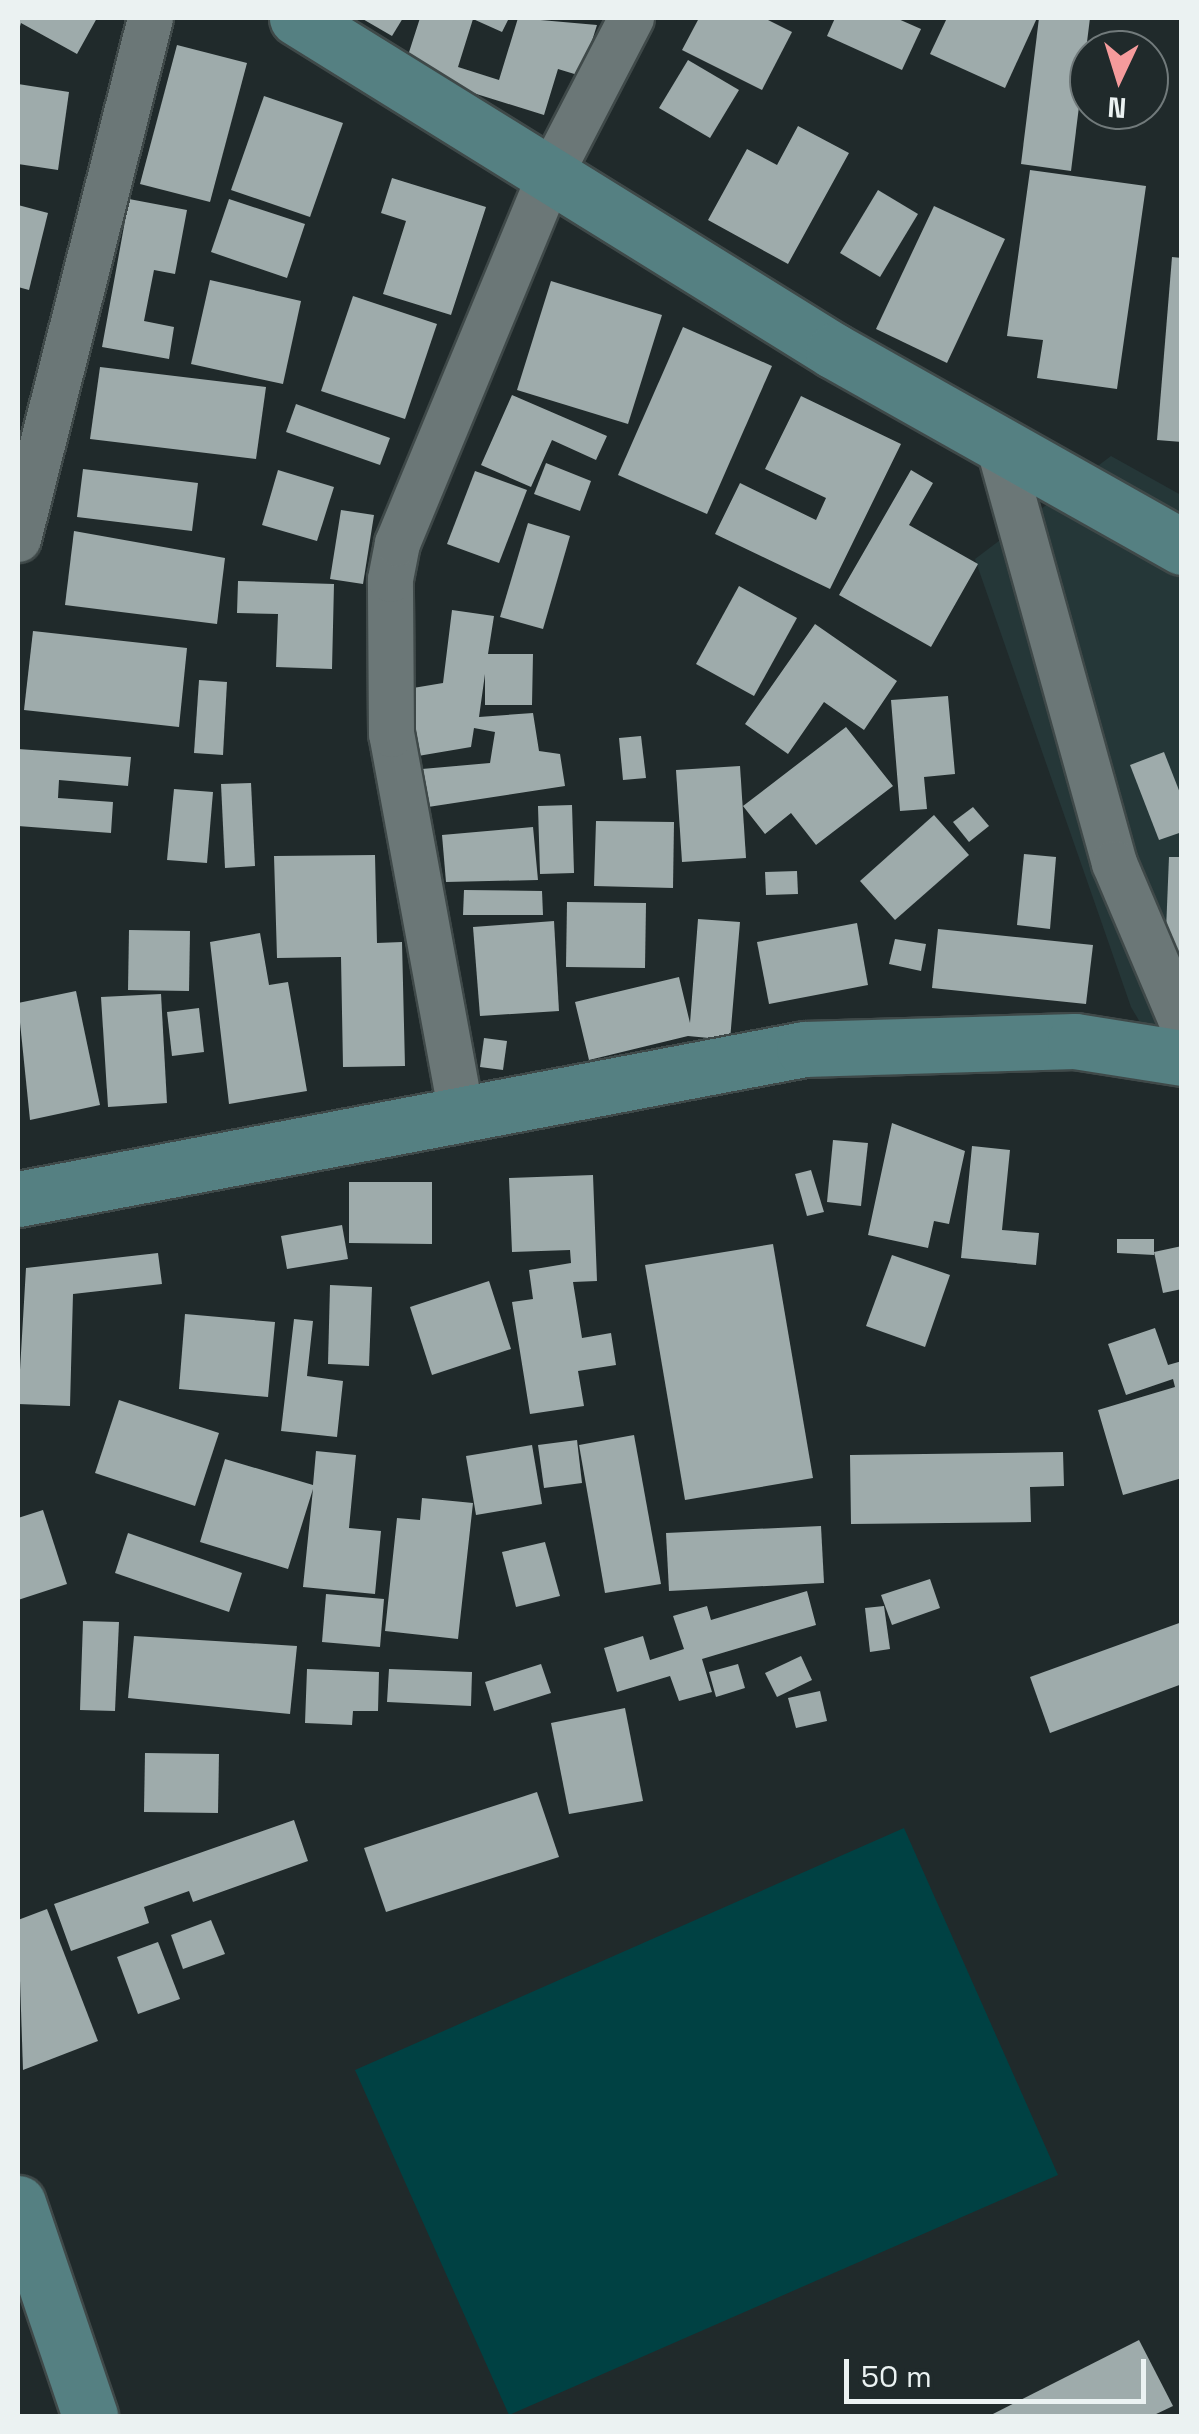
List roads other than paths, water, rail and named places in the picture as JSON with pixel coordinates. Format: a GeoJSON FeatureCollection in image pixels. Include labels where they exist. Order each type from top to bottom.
{"type":"FeatureCollection","features":[{"type":"Feature","properties":{"kind":"street"},"geometry":{"type":"LineString","coordinates":[[18,539],[150,18]]}},
{"type":"Feature","properties":{"kind":"street"},"geometry":{"type":"LineString","coordinates":[[297,18],[550,174],[1182,547]]}},
{"type":"Feature","properties":{"kind":"street"},"geometry":{"type":"LineString","coordinates":[[462,1114],[391,734],[386,612],[396,543],[550,174],[631,18]]}},
{"type":"Feature","properties":{"kind":"street"},"geometry":{"type":"LineString","coordinates":[[997,440],[1114,863],[1182,1022]]}},
{"type":"Feature","properties":{"kind":"street"},"geometry":{"type":"LineString","coordinates":[[18,1199],[804,1049],[1075,1041],[1182,1058]]}},
{"type":"Feature","properties":{"kind":"street"},"geometry":{"type":"LineString","coordinates":[[18,2203],[90,2416]]}}]}
